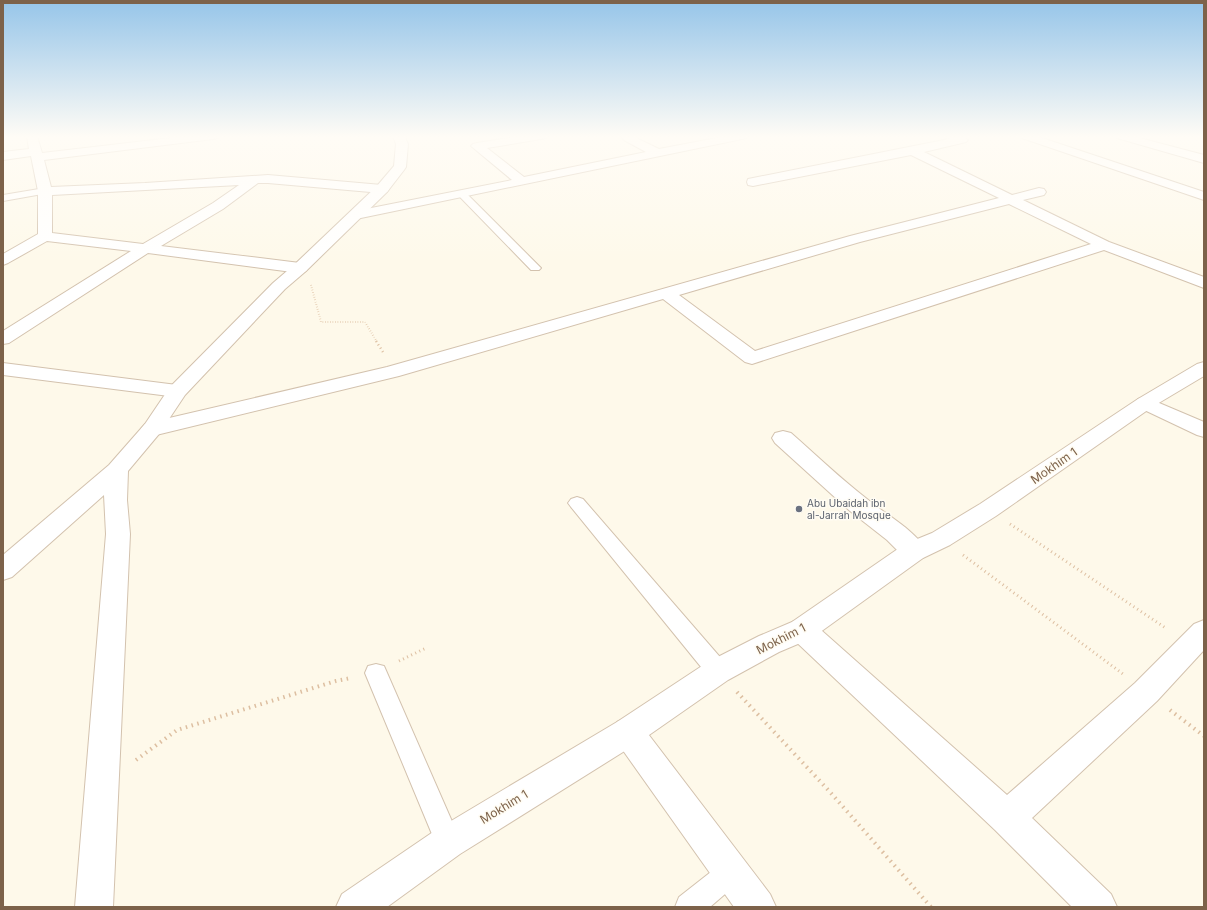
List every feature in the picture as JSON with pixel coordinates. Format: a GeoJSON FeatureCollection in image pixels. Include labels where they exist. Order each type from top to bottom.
{"type":"FeatureCollection","features":[{"type":"Feature","properties":{"kind":"street"},"geometry":{"type":"LineString","coordinates":[[42,178],[45,191],[45,236]]}},
{"type":"Feature","properties":{"kind":"street"},"geometry":{"type":"LineString","coordinates":[[3,570],[117,470],[152,429],[177,391],[279,286],[356,215],[391,178]]}},
{"type":"Feature","properties":{"kind":"street"},"geometry":{"type":"LineString","coordinates":[[517,178],[521,182]]}},
{"type":"Feature","properties":{"kind":"street"},"geometry":{"type":"LineString","coordinates":[[356,215],[538,178]]}},
{"type":"Feature","properties":{"kind":"street"},"geometry":{"type":"LineString","coordinates":[[753,182],[771,178]]}},
{"type":"Feature","properties":{"kind":"street"},"geometry":{"type":"LineString","coordinates":[[969,178],[1104,245],[1204,283]]}},
{"type":"Feature","properties":{"kind":"street"},"geometry":{"type":"LineString","coordinates":[[1152,178],[1204,196]]}},
{"type":"Feature","properties":{"kind":"street"},"geometry":{"type":"LineString","coordinates":[[45,191],[268,180],[382,189]]}},
{"type":"Feature","properties":{"kind":"street"},"geometry":{"type":"LineString","coordinates":[[3,339],[143,250],[218,206],[253,181]]}},
{"type":"Feature","properties":{"kind":"street"},"geometry":{"type":"LineString","coordinates":[[152,429],[392,372],[855,239],[1039,192]]}},
{"type":"Feature","properties":{"kind":"street"},"geometry":{"type":"LineString","coordinates":[[3,260],[45,236],[143,250],[300,268]]}},
{"type":"Feature","properties":{"kind":"street"},"geometry":{"type":"LineString","coordinates":[[667,294],[752,358],[1104,245]]}},
{"type":"Feature","properties":{"kind":"street","name":"Mokhim 1"},"geometry":{"type":"LineString","coordinates":[[356,907],[448,842],[628,732],[718,671],[769,644],[802,630],[914,551],[941,539],[988,510],[1145,403],[1204,368]]}},
{"type":"Feature","properties":{"kind":"street"},"geometry":{"type":"LineString","coordinates":[[3,369],[177,391]]}},
{"type":"Feature","properties":{"kind":"street"},"geometry":{"type":"LineString","coordinates":[[1145,403],[1204,430]]}},
{"type":"Feature","properties":{"kind":"street"},"geometry":{"type":"LineString","coordinates":[[783,438],[858,505],[896,534],[914,551]]}},
{"type":"Feature","properties":{"kind":"street"},"geometry":{"type":"LineString","coordinates":[[94,907],[118,534],[115,500],[117,470]]}},
{"type":"Feature","properties":{"kind":"street"},"geometry":{"type":"LineString","coordinates":[[802,630],[1007,818],[1098,907]]}},
{"type":"Feature","properties":{"kind":"street"},"geometry":{"type":"LineString","coordinates":[[1007,818],[1146,692],[1197,638]]}},
{"type":"Feature","properties":{"kind":"street"},"geometry":{"type":"LineString","coordinates":[[628,732],[730,873],[757,907]]}},
{"type":"Feature","properties":{"kind":"lane"},"geometry":{"type":"LineString","coordinates":[[3,198],[45,191]]}},
{"type":"Feature","properties":{"kind":"lane"},"geometry":{"type":"LineString","coordinates":[[462,194],[535,268]]}},
{"type":"Feature","properties":{"kind":"lane"},"geometry":{"type":"LineString","coordinates":[[577,503],[718,671]]}},
{"type":"Feature","properties":{"kind":"lane"},"geometry":{"type":"LineString","coordinates":[[376,673],[448,842]]}},
{"type":"Feature","properties":{"kind":"lane"},"geometry":{"type":"LineString","coordinates":[[688,907],[730,873]]}},
{"type":"Feature","properties":{"kind":"path"},"geometry":{"type":"LineString","coordinates":[[279,286],[311,285],[320,322],[365,322],[392,372]]}},
{"type":"Feature","properties":{"kind":"path"},"geometry":{"type":"LineString","coordinates":[[988,510],[1087,574],[1197,638]]}},
{"type":"Feature","properties":{"kind":"path"},"geometry":{"type":"LineString","coordinates":[[941,539],[1204,736]]}},
{"type":"Feature","properties":{"kind":"path"},"geometry":{"type":"LineString","coordinates":[[103,784],[176,730],[336,681],[376,673],[426,648]]}},
{"type":"Feature","properties":{"kind":"path"},"geometry":{"type":"LineString","coordinates":[[718,671],[830,792],[931,907]]}},
{"type":"Feature","properties":{"kind":"place","name":"Abu Ubaidah ibn al-Jarrah Mosque"},"geometry":{"type":"Point","coordinates":[799,509]}}]}
